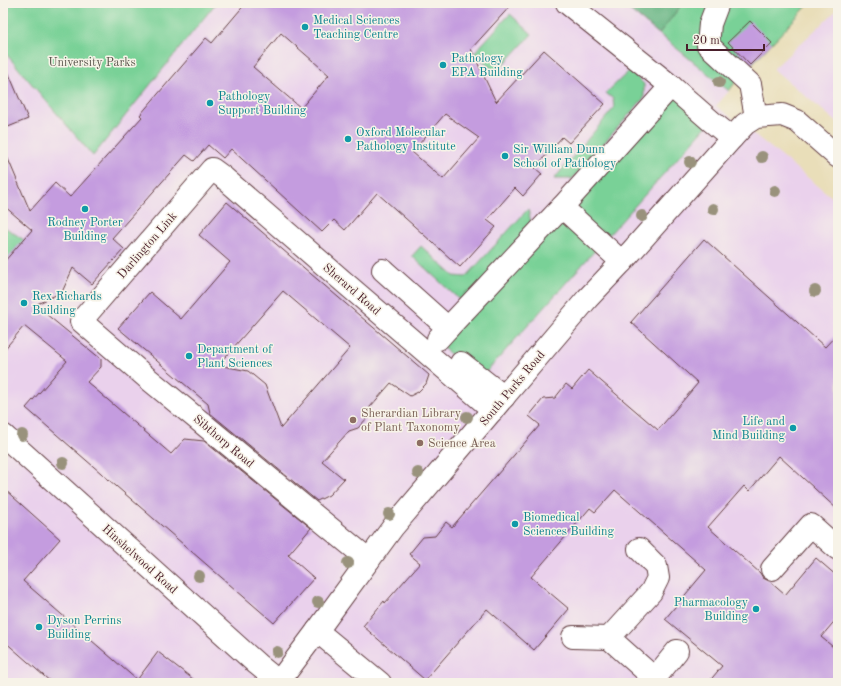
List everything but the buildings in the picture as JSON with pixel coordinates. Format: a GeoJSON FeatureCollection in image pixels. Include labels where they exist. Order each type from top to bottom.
{"type":"FeatureCollection","features":[{"type":"Feature","properties":{"kind":"street"},"geometry":{"type":"LineString","coordinates":[[567,3],[671,86],[732,138]]}},
{"type":"Feature","properties":{"kind":"street"},"geometry":{"type":"LineString","coordinates":[[718,3],[710,24],[708,44],[750,84],[762,116],[782,115],[798,121],[838,157]]}},
{"type":"Feature","properties":{"kind":"street"},"geometry":{"type":"LineString","coordinates":[[498,404],[436,342],[562,207],[671,86]]}},
{"type":"Feature","properties":{"kind":"street","name":"South Parks Road"},"geometry":{"type":"LineString","coordinates":[[278,682],[393,527],[498,404],[587,300],[732,138],[745,124],[762,116]]}},
{"type":"Feature","properties":{"kind":"street","name":"Darlington Link"},"geometry":{"type":"LineString","coordinates":[[81,320],[212,169]]}},
{"type":"Feature","properties":{"kind":"street","name":"Sherard Road"},"geometry":{"type":"LineString","coordinates":[[212,169],[498,404]]}},
{"type":"Feature","properties":{"kind":"street"},"geometry":{"type":"LineString","coordinates":[[562,207],[622,262]]}},
{"type":"Feature","properties":{"kind":"street"},"geometry":{"type":"LineString","coordinates":[[383,270],[448,328]]}},
{"type":"Feature","properties":{"kind":"street","name":"Sibthorp Road"},"geometry":{"type":"LineString","coordinates":[[81,320],[146,377],[369,560]]}},
{"type":"Feature","properties":{"kind":"street","name":"Hinshelwood Road"},"geometry":{"type":"LineString","coordinates":[[3,436],[278,682]]}},
{"type":"Feature","properties":{"kind":"street"},"geometry":{"type":"LineString","coordinates":[[772,569],[811,525],[838,549]]}},
{"type":"Feature","properties":{"kind":"street"},"geometry":{"type":"LineString","coordinates":[[609,638],[651,592],[658,578],[656,566],[639,549]]}},
{"type":"Feature","properties":{"kind":"street"},"geometry":{"type":"LineString","coordinates":[[317,631],[380,683]]}},
{"type":"Feature","properties":{"kind":"street"},"geometry":{"type":"LineString","coordinates":[[574,637],[609,638],[653,681],[677,651]]}},
{"type":"Feature","properties":{"kind":"shaded area","name":"Science Area"},"geometry":{"type":"Polygon","coordinates":[[[216,3],[621,3],[729,91],[716,106],[760,139],[838,202],[838,683],[3,683],[3,56],[6,54],[93,156],[216,3]]]}},
{"type":"Feature","properties":{"kind":"shaded area"},"geometry":{"type":"Polygon","coordinates":[[[838,9],[838,123],[773,69],[838,9]]]}},
{"type":"Feature","properties":{"kind":"green space","name":"University Parks"},"geometry":{"type":"Polygon","coordinates":[[[3,3],[216,3],[93,156],[7,55],[3,56],[3,3]]]}},
{"type":"Feature","properties":{"kind":"green space"},"geometry":{"type":"Polygon","coordinates":[[[621,3],[810,3],[740,76],[729,91],[621,3]]]}},
{"type":"Feature","properties":{"kind":"green space"},"geometry":{"type":"Polygon","coordinates":[[[621,3],[683,3],[659,34],[621,3]]]}},
{"type":"Feature","properties":{"kind":"green space"},"geometry":{"type":"Polygon","coordinates":[[[510,14],[532,34],[496,73],[474,53],[510,14]]]}},
{"type":"Feature","properties":{"kind":"green space"},"geometry":{"type":"Polygon","coordinates":[[[630,70],[644,84],[644,98],[572,179],[554,179],[614,108],[613,99],[606,93],[630,70]]]}},
{"type":"Feature","properties":{"kind":"green space"},"geometry":{"type":"Polygon","coordinates":[[[671,86],[711,121],[480,379],[436,342],[671,86]]]}},
{"type":"Feature","properties":{"kind":"green space"},"geometry":{"type":"Polygon","coordinates":[[[528,209],[532,227],[464,304],[412,256],[421,246],[454,276],[466,277],[528,209]]]}},
{"type":"Feature","properties":{"kind":"green space"},"geometry":{"type":"Polygon","coordinates":[[[3,226],[24,240],[3,263],[3,226]]]}},
{"type":"Feature","properties":{"kind":"place","name":"Medical Sciences Teaching Centre"},"geometry":{"type":"Point","coordinates":[305,27]}},
{"type":"Feature","properties":{"kind":"place","name":"Pathology EPA Building"},"geometry":{"type":"Point","coordinates":[443,65]}},
{"type":"Feature","properties":{"kind":"place","name":"Pathology Support Building"},"geometry":{"type":"Point","coordinates":[210,103]}},
{"type":"Feature","properties":{"kind":"place","name":"Oxford Molecular Pathology Institute"},"geometry":{"type":"Point","coordinates":[348,139]}},
{"type":"Feature","properties":{"kind":"place","name":"Sir William Dunn School of Pathology"},"geometry":{"type":"Point","coordinates":[505,156]}},
{"type":"Feature","properties":{"kind":"place","name":"Rodney Porter Building"},"geometry":{"type":"Point","coordinates":[85,209]}},
{"type":"Feature","properties":{"kind":"place","name":"Rex Richards Building"},"geometry":{"type":"Point","coordinates":[24,303]}},
{"type":"Feature","properties":{"kind":"place","name":"Department of Plant Sciences"},"geometry":{"type":"Point","coordinates":[189,356]}},
{"type":"Feature","properties":{"kind":"place","name":"Sherardian Library of Plant Taxonomy"},"geometry":{"type":"Point","coordinates":[353,420]}},
{"type":"Feature","properties":{"kind":"place","name":"Life and Mind Building"},"geometry":{"type":"Point","coordinates":[793,428]}},
{"type":"Feature","properties":{"kind":"place","name":"Science Area"},"geometry":{"type":"Point","coordinates":[420,443]}},
{"type":"Feature","properties":{"kind":"place","name":"Biomedical Sciences Building"},"geometry":{"type":"Point","coordinates":[515,524]}},
{"type":"Feature","properties":{"kind":"place","name":"Pharmacology Building"},"geometry":{"type":"Point","coordinates":[756,609]}},
{"type":"Feature","properties":{"kind":"place","name":"Dyson Perrins Building"},"geometry":{"type":"Point","coordinates":[39,627]}}]}
